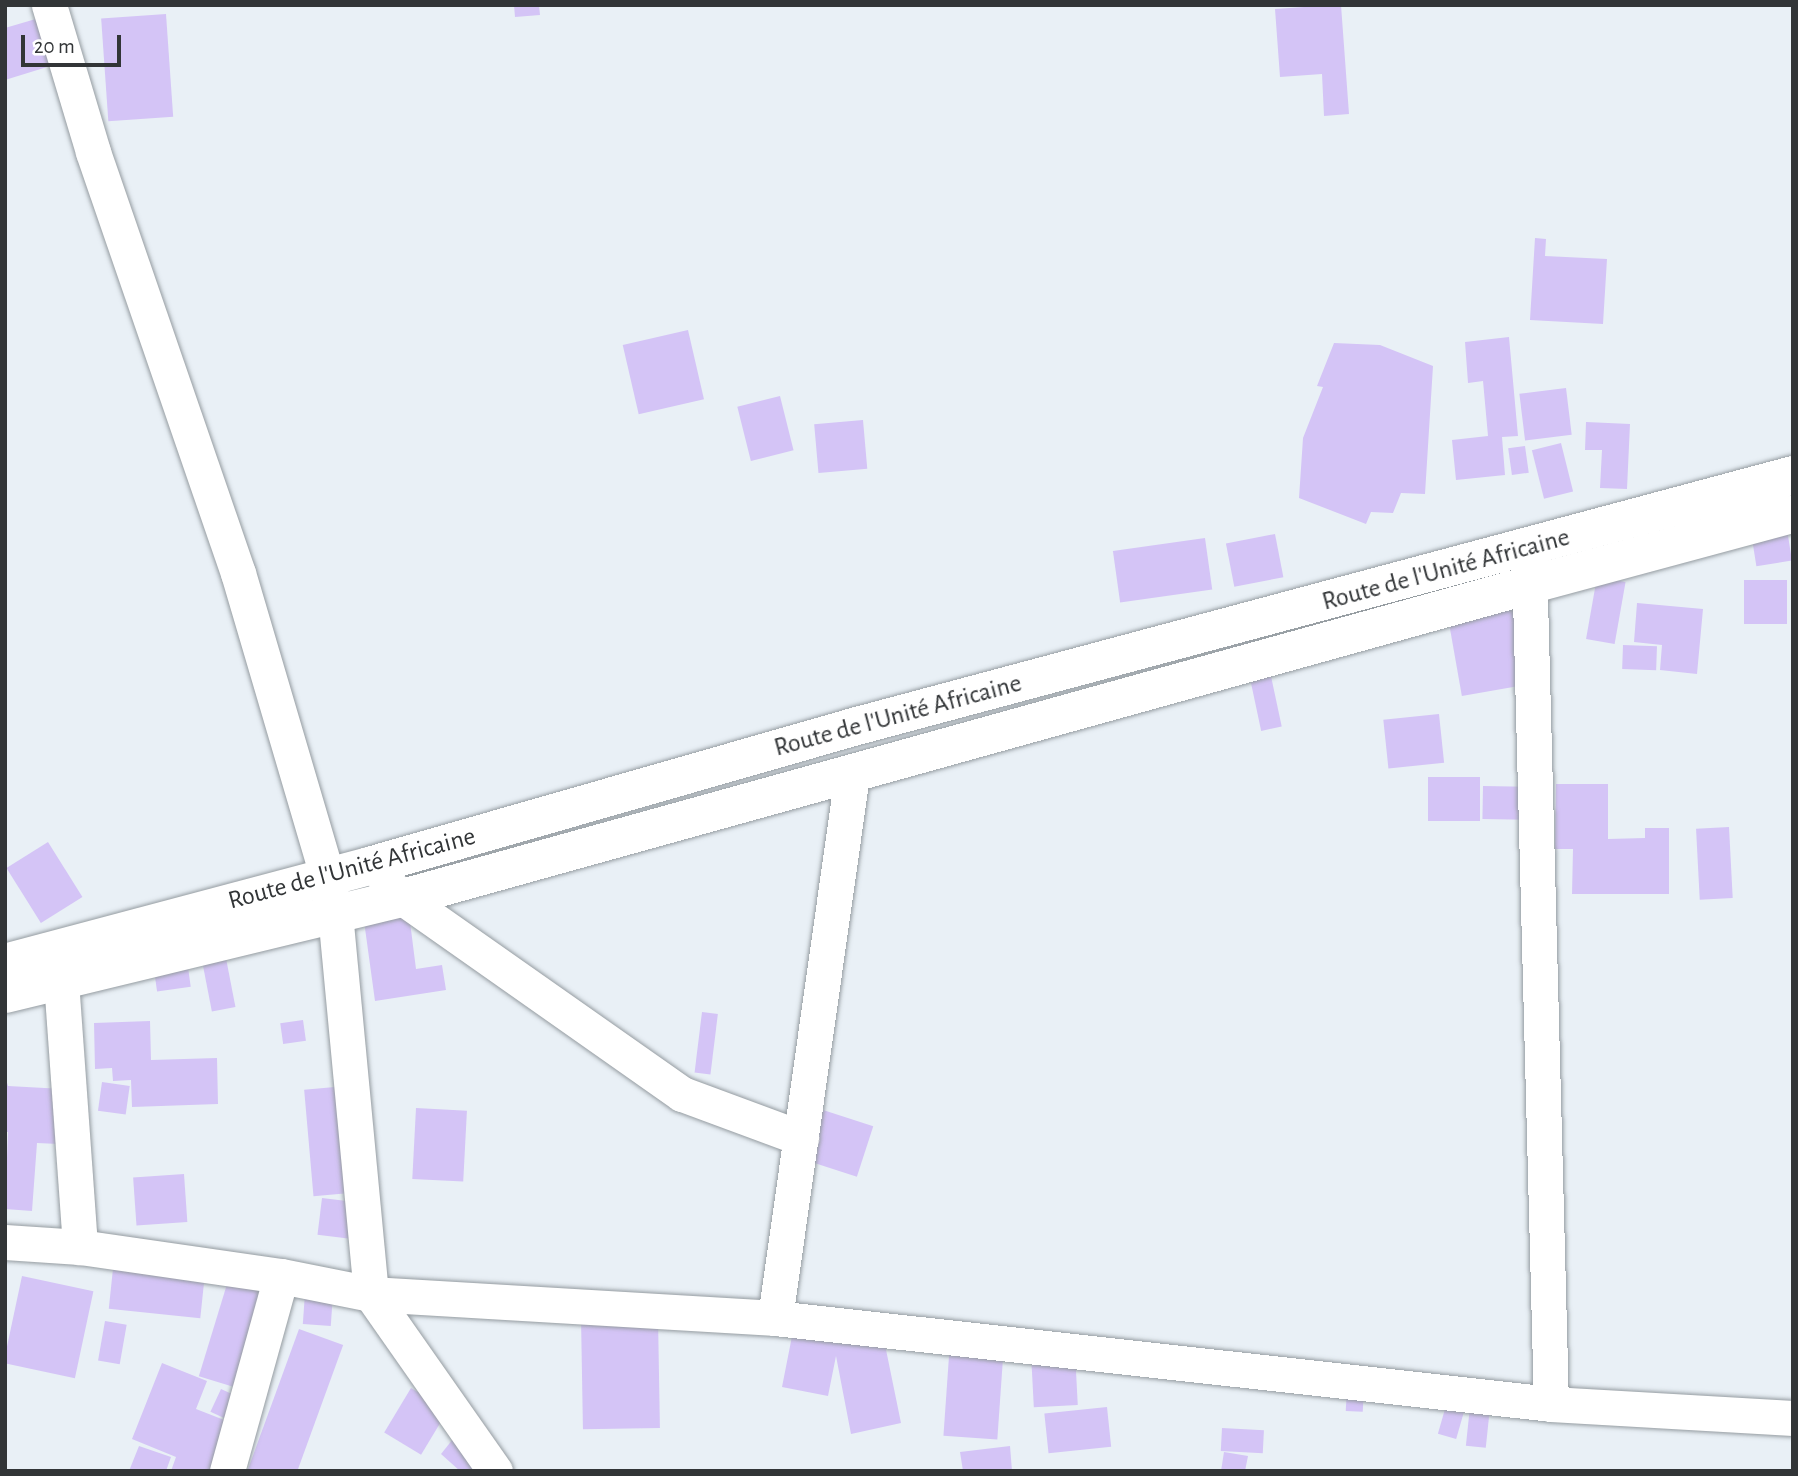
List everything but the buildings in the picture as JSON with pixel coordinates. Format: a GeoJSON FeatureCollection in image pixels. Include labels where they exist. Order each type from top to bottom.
{"type":"FeatureCollection","features":[{"type":"Feature","properties":{"kind":"main road","name":"Route de l'Unité Africaine"},"geometry":{"type":"LineString","coordinates":[[5,963],[61,963],[403,898],[852,775],[1529,566],[1793,475]]}},
{"type":"Feature","properties":{"kind":"main road","name":"Route de l'Unité Africaine"},"geometry":{"type":"LineString","coordinates":[[5,994],[61,963],[327,876],[857,726],[1529,566],[1793,514]]}},
{"type":"Feature","properties":{"kind":"street"},"geometry":{"type":"LineString","coordinates":[[49,5],[93,152],[238,573],[327,876],[335,913],[371,1294],[495,1471]]}},
{"type":"Feature","properties":{"kind":"street"},"geometry":{"type":"LineString","coordinates":[[1529,566],[1551,1404]]}},
{"type":"Feature","properties":{"kind":"street"},"geometry":{"type":"LineString","coordinates":[[775,1318],[852,775]]}},
{"type":"Feature","properties":{"kind":"street"},"geometry":{"type":"LineString","coordinates":[[369,866],[403,898],[682,1094],[801,1138]]}},
{"type":"Feature","properties":{"kind":"street"},"geometry":{"type":"LineString","coordinates":[[61,963],[80,1247]]}},
{"type":"Feature","properties":{"kind":"street"},"geometry":{"type":"LineString","coordinates":[[5,1242],[80,1247],[281,1276],[371,1294],[775,1318],[1551,1404],[1793,1418]]}},
{"type":"Feature","properties":{"kind":"street"},"geometry":{"type":"LineString","coordinates":[[227,1471],[281,1276]]}}]}
